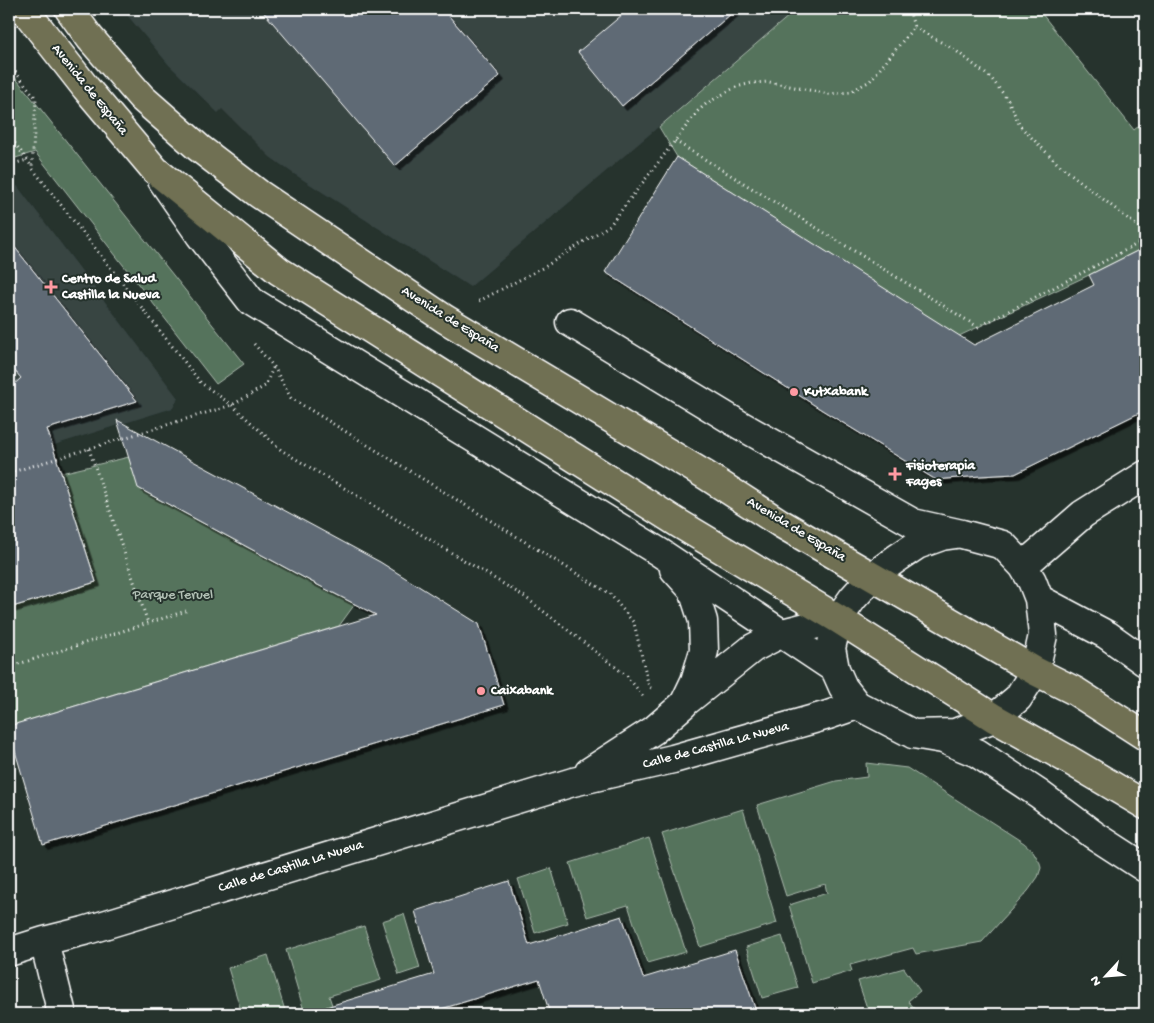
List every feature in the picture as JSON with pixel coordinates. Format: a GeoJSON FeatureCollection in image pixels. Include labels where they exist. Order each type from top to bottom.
{"type":"FeatureCollection","features":[{"type":"Feature","properties":{"kind":"main road","name":"Avenida de España"},"geometry":{"type":"LineString","coordinates":[[24,9],[86,88],[155,170],[279,271],[678,523],[838,619],[994,718],[1145,805]]}},
{"type":"Feature","properties":{"kind":"main road","name":"Avenida de España"},"geometry":{"type":"LineString","coordinates":[[69,9],[90,38],[142,98],[199,148],[259,194],[445,319],[707,476],[780,523],[1035,671],[1075,691],[1145,736]]}},
{"type":"Feature","properties":{"kind":"street","name":"Avenida de España"},"geometry":{"type":"LineString","coordinates":[[155,170],[200,235],[251,301],[659,552],[835,669]]}},
{"type":"Feature","properties":{"kind":"street"},"geometry":{"type":"LineString","coordinates":[[570,322],[740,425],[913,523],[1003,545],[1023,566],[1083,514],[1145,475]]}},
{"type":"Feature","properties":{"kind":"street","name":"Avenida de España"},"geometry":{"type":"LineString","coordinates":[[962,534],[942,536],[917,545],[874,576],[853,598],[838,619],[831,648],[835,669],[843,687],[856,705],[913,734],[943,739],[977,753],[1039,794],[1094,835],[1145,868]]}},
{"type":"Feature","properties":{"kind":"street","name":"Calle de Castilla La Nueva"},"geometry":{"type":"LineString","coordinates":[[659,552],[693,590],[703,621],[704,652],[695,681],[673,713]]}},
{"type":"Feature","properties":{"kind":"street","name":"Avenida de España"},"geometry":{"type":"LineString","coordinates":[[913,734],[954,733],[994,718],[1018,698],[1035,671],[1043,635],[1039,599],[1032,581],[1023,566]]}},
{"type":"Feature","properties":{"kind":"street"},"geometry":{"type":"LineString","coordinates":[[1039,599],[1107,635],[1145,662]]}},
{"type":"Feature","properties":{"kind":"street","name":"Calle de Castilla La Nueva"},"geometry":{"type":"LineString","coordinates":[[573,782],[654,730],[753,648],[782,633],[838,619]]}},
{"type":"Feature","properties":{"kind":"street","name":"Calle de Castilla La Nueva"},"geometry":{"type":"LineString","coordinates":[[9,952],[84,931],[573,782],[673,760],[828,715],[856,705]]}},
{"type":"Feature","properties":{"kind":"street"},"geometry":{"type":"LineString","coordinates":[[44,941],[62,1014]]}},
{"type":"Feature","properties":{"kind":"path"},"geometry":{"type":"LineString","coordinates":[[909,9],[914,28],[955,50],[991,78],[1008,100],[1020,126],[1057,163],[1145,232]]}},
{"type":"Feature","properties":{"kind":"path"},"geometry":{"type":"LineString","coordinates":[[445,319],[546,266],[610,224],[706,104],[736,87],[752,82],[769,82],[829,94],[850,92],[870,81],[914,28]]}},
{"type":"Feature","properties":{"kind":"path"},"geometry":{"type":"LineString","coordinates":[[9,64],[36,98],[32,168]]}},
{"type":"Feature","properties":{"kind":"path"},"geometry":{"type":"LineString","coordinates":[[9,136],[201,383],[232,405],[281,450],[525,597],[673,713]]}},
{"type":"Feature","properties":{"kind":"path"},"geometry":{"type":"LineString","coordinates":[[675,141],[978,327],[1145,240]]}},
{"type":"Feature","properties":{"kind":"path"},"geometry":{"type":"LineString","coordinates":[[9,166],[27,160]]}},
{"type":"Feature","properties":{"kind":"path"},"geometry":{"type":"LineString","coordinates":[[253,342],[274,367],[291,398],[610,594],[634,622],[649,687],[673,713]]}},
{"type":"Feature","properties":{"kind":"path"},"geometry":{"type":"LineString","coordinates":[[9,473],[232,405],[265,386],[274,367]]}},
{"type":"Feature","properties":{"kind":"path"},"geometry":{"type":"LineString","coordinates":[[88,449],[148,623]]}},
{"type":"Feature","properties":{"kind":"path"},"geometry":{"type":"LineString","coordinates":[[9,667],[186,611]]}},
{"type":"Feature","properties":{"kind":"shaded area"},"geometry":{"type":"Polygon","coordinates":[[[122,9],[797,9],[470,287],[270,157],[222,109],[218,113],[169,65],[122,9]]]}},
{"type":"Feature","properties":{"kind":"shaded area","name":"Centro de Salud Castilla la Nueva"},"geometry":{"type":"Polygon","coordinates":[[[9,175],[178,398],[173,408],[9,459],[9,175]]]}},
{"type":"Feature","properties":{"kind":"green space"},"geometry":{"type":"Polygon","coordinates":[[[797,9],[1038,9],[1134,130],[1145,121],[1145,247],[959,336],[677,157],[659,127],[797,9]]]}},
{"type":"Feature","properties":{"kind":"green space"},"geometry":{"type":"Polygon","coordinates":[[[9,70],[244,364],[216,384],[35,152],[9,160],[9,70]]]}},
{"type":"Feature","properties":{"kind":"green space","name":"Parque Teruel"},"geometry":{"type":"Polygon","coordinates":[[[129,457],[355,604],[339,626],[9,726],[9,608],[96,582],[61,473],[129,457]]]}},
{"type":"Feature","properties":{"kind":"green space"},"geometry":{"type":"Polygon","coordinates":[[[866,763],[907,768],[1024,843],[1033,851],[1041,868],[1038,877],[1028,891],[982,942],[916,954],[913,948],[850,965],[852,971],[812,983],[789,905],[827,893],[825,884],[786,896],[757,805],[836,781],[867,777],[866,763]]]}},
{"type":"Feature","properties":{"kind":"green space"},"geometry":{"type":"Polygon","coordinates":[[[743,809],[777,923],[700,947],[662,834],[743,809]]]}},
{"type":"Feature","properties":{"kind":"green space"},"geometry":{"type":"Polygon","coordinates":[[[649,838],[686,952],[647,963],[628,905],[587,917],[570,863],[649,838]]]}},
{"type":"Feature","properties":{"kind":"green space"},"geometry":{"type":"Polygon","coordinates":[[[551,868],[568,923],[535,933],[518,879],[551,868]]]}},
{"type":"Feature","properties":{"kind":"green space"},"geometry":{"type":"Polygon","coordinates":[[[404,914],[420,968],[399,975],[382,921],[404,914]]]}},
{"type":"Feature","properties":{"kind":"green space"},"geometry":{"type":"Polygon","coordinates":[[[364,926],[381,980],[329,996],[335,1014],[305,1014],[286,950],[364,926]]]}},
{"type":"Feature","properties":{"kind":"green space"},"geometry":{"type":"Polygon","coordinates":[[[782,936],[798,988],[762,998],[746,947],[782,936]]]}},
{"type":"Feature","properties":{"kind":"green space"},"geometry":{"type":"Polygon","coordinates":[[[268,955],[286,1014],[242,1014],[228,968],[268,955]]]}},
{"type":"Feature","properties":{"kind":"green space"},"geometry":{"type":"Polygon","coordinates":[[[904,968],[920,991],[908,1001],[920,1014],[869,1014],[858,981],[904,968]]]}},
{"type":"Feature","properties":{"kind":"building"},"geometry":{"type":"Polygon","coordinates":[[[261,9],[443,9],[500,76],[395,166],[261,9]]]}},
{"type":"Feature","properties":{"kind":"building"},"geometry":{"type":"Polygon","coordinates":[[[629,9],[737,9],[622,106],[578,52],[629,9]]]}},
{"type":"Feature","properties":{"kind":"building"},"geometry":{"type":"Polygon","coordinates":[[[677,157],[974,345],[1094,285],[1089,275],[1145,247],[1145,410],[1015,474],[936,480],[605,272],[677,157]]]}},
{"type":"Feature","properties":{"kind":"building"},"geometry":{"type":"Polygon","coordinates":[[[9,240],[137,401],[47,429],[96,582],[9,608],[9,389],[21,378],[9,364],[9,240]]]}},
{"type":"Feature","properties":{"kind":"building"},"geometry":{"type":"Polygon","coordinates":[[[117,420],[380,562],[479,624],[504,705],[43,845],[9,726],[376,615],[138,488],[117,420]]]}},
{"type":"Feature","properties":{"kind":"building"},"geometry":{"type":"Polygon","coordinates":[[[509,881],[529,945],[622,916],[643,978],[735,950],[757,1014],[550,1014],[539,979],[425,1014],[327,1014],[326,1007],[434,974],[415,911],[509,881]]]}},
{"type":"Feature","properties":{"kind":"place","name":"Centro de Salud Castilla la Nueva"},"geometry":{"type":"Point","coordinates":[51,287]}},
{"type":"Feature","properties":{"kind":"place","name":"Kutxabank"},"geometry":{"type":"Point","coordinates":[794,392]}},
{"type":"Feature","properties":{"kind":"place","name":"Fisioterapia Fages"},"geometry":{"type":"Point","coordinates":[895,474]}},
{"type":"Feature","properties":{"kind":"place","name":"Caixabank"},"geometry":{"type":"Point","coordinates":[481,691]}}]}
